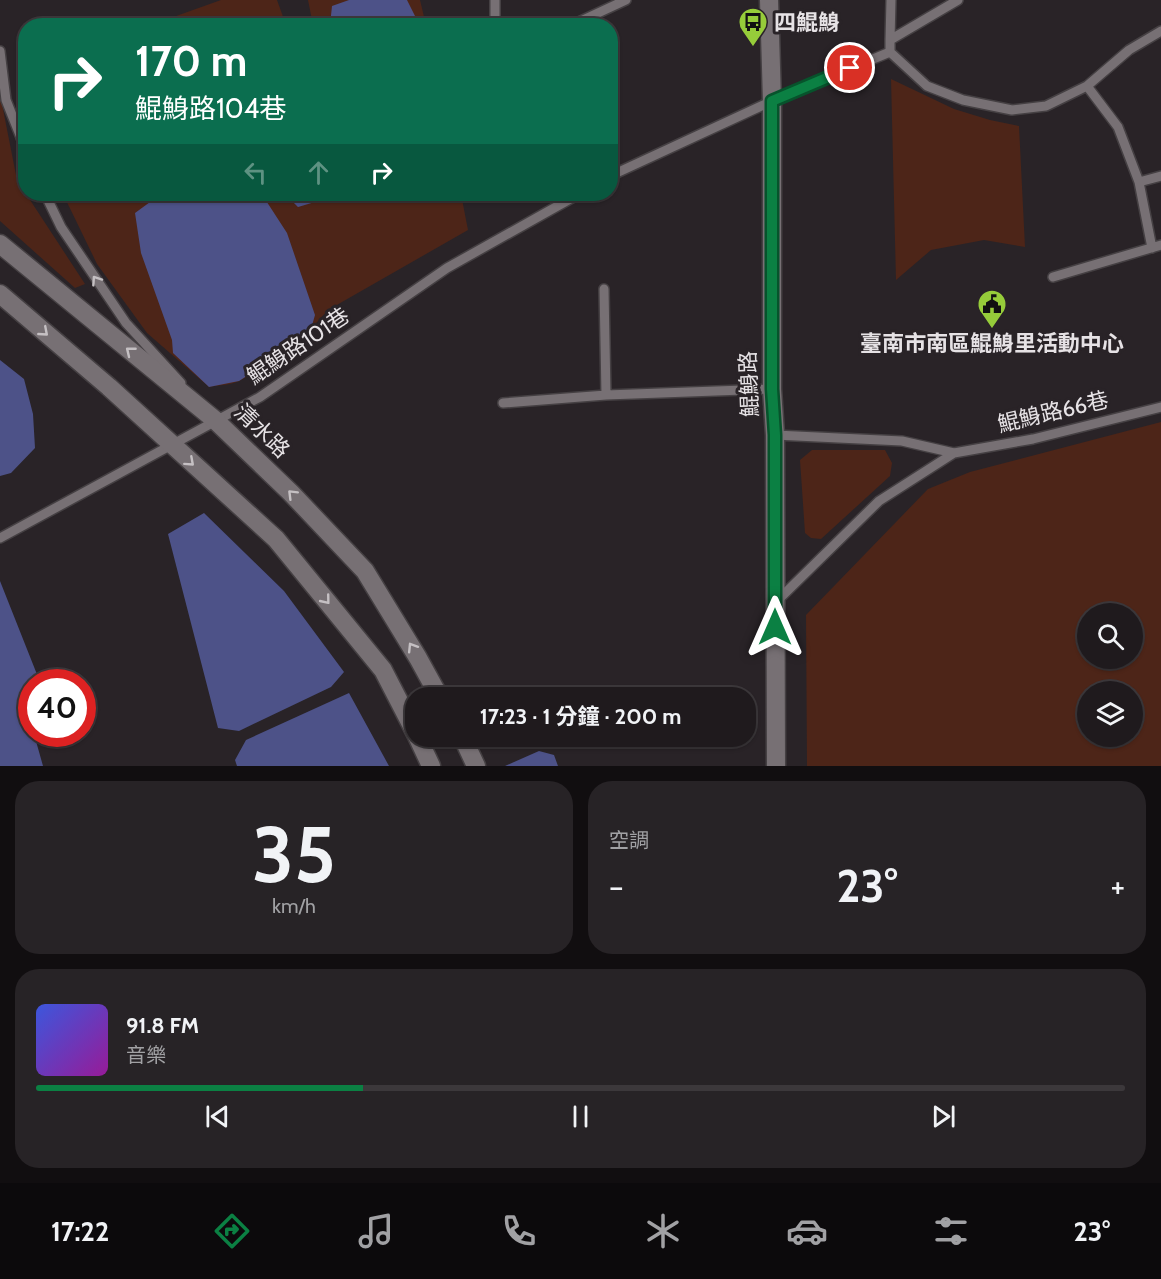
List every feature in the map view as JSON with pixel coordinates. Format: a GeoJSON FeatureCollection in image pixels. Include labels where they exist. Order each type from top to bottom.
{"type":"FeatureCollection","features":[{"type":"Feature","properties":{"kind":"street","name":"鯤鯓路"},"geometry":{"type":"LineString","coordinates":[[769,0],[772,101],[776,766]]}},
{"type":"Feature","properties":{"kind":"street","name":"清水路"},"geometry":{"type":"LineString","coordinates":[[0,244],[216,420],[291,493],[365,571],[434,687]]}},
{"type":"Feature","properties":{"kind":"street"},"geometry":{"type":"LineString","coordinates":[[0,294],[109,387],[276,538],[383,670],[405,713]]}},
{"type":"Feature","properties":{"kind":"street"},"geometry":{"type":"LineString","coordinates":[[422,747],[431,766]]}},
{"type":"Feature","properties":{"kind":"street"},"geometry":{"type":"LineString","coordinates":[[467,747],[476,766]]}},
{"type":"Feature","properties":{"kind":"lane"},"geometry":{"type":"LineString","coordinates":[[495,0],[495,18]]}},
{"type":"Feature","properties":{"kind":"lane"},"geometry":{"type":"LineString","coordinates":[[584,18],[609,3],[626,0]]}},
{"type":"Feature","properties":{"kind":"lane"},"geometry":{"type":"LineString","coordinates":[[891,0],[890,52],[927,86],[963,100],[1012,110],[1046,106],[1088,86],[1129,50],[1161,31]]}},
{"type":"Feature","properties":{"kind":"lane"},"geometry":{"type":"LineString","coordinates":[[890,40],[958,0]]}},
{"type":"Feature","properties":{"kind":"lane"},"geometry":{"type":"LineString","coordinates":[[0,51],[6,100],[18,130]]}},
{"type":"Feature","properties":{"kind":"lane"},"geometry":{"type":"LineString","coordinates":[[618,172],[772,101],[890,52]]}},
{"type":"Feature","properties":{"kind":"lane"},"geometry":{"type":"LineString","coordinates":[[1053,277],[1157,247],[1139,182],[1118,127],[1088,86]]}},
{"type":"Feature","properties":{"kind":"lane"},"geometry":{"type":"LineString","coordinates":[[1139,182],[1161,176]]}},
{"type":"Feature","properties":{"kind":"lane"},"geometry":{"type":"LineString","coordinates":[[48,201],[61,227],[126,323],[216,420]]}},
{"type":"Feature","properties":{"kind":"lane","name":"鯤鯓路101巷"},"geometry":{"type":"LineString","coordinates":[[0,538],[260,397],[447,268],[567,201]]}},
{"type":"Feature","properties":{"kind":"lane"},"geometry":{"type":"LineString","coordinates":[[604,289],[606,395]]}},
{"type":"Feature","properties":{"kind":"lane"},"geometry":{"type":"LineString","coordinates":[[503,403],[606,395],[772,389]]}},
{"type":"Feature","properties":{"kind":"lane","name":"鯤鯓路66巷"},"geometry":{"type":"LineString","coordinates":[[775,603],[879,501],[954,453],[1033,439],[1161,407]]}},
{"type":"Feature","properties":{"kind":"lane","name":"鯤鯓路66巷"},"geometry":{"type":"LineString","coordinates":[[775,435],[902,441],[954,453]]}},
{"type":"Feature","properties":{"kind":"shaded area"},"geometry":{"type":"Polygon","coordinates":[[[221,0],[277,0],[283,18],[171,18],[221,0]]]}},
{"type":"Feature","properties":{"kind":"shaded area"},"geometry":{"type":"Polygon","coordinates":[[[308,0],[420,0],[424,18],[312,18],[308,0]]]}},
{"type":"Feature","properties":{"kind":"shaded area"},"geometry":{"type":"Polygon","coordinates":[[[891,79],[954,109],[1019,126],[1025,247],[984,240],[931,250],[896,280],[891,79]]]}},
{"type":"Feature","properties":{"kind":"shaded area"},"geometry":{"type":"Polygon","coordinates":[[[0,94],[18,182],[18,201],[31,201],[85,284],[75,288],[0,221],[0,94]]]}},
{"type":"Feature","properties":{"kind":"shaded area"},"geometry":{"type":"Polygon","coordinates":[[[66,201],[462,201],[468,230],[328,310],[288,349],[265,366],[234,383],[209,387],[147,333],[97,264],[66,201]]]}},
{"type":"Feature","properties":{"kind":"shaded area"},"geometry":{"type":"Polygon","coordinates":[[[1161,422],[1161,766],[807,766],[806,615],[928,489],[970,472],[1161,422]]]}},
{"type":"Feature","properties":{"kind":"shaded area"},"geometry":{"type":"Polygon","coordinates":[[[812,450],[885,450],[892,463],[890,476],[821,539],[811,538],[805,533],[800,460],[812,450]]]}},
{"type":"Feature","properties":{"kind":"water"},"geometry":{"type":"Polygon","coordinates":[[[349,0],[407,0],[416,18],[331,18],[332,6],[349,0]]]}},
{"type":"Feature","properties":{"kind":"water"},"geometry":{"type":"Polygon","coordinates":[[[151,201],[266,201],[287,233],[315,315],[311,329],[288,349],[239,381],[209,387],[173,353],[172,340],[141,253],[135,213],[151,201]]]}},
{"type":"Feature","properties":{"kind":"water"},"geometry":{"type":"Polygon","coordinates":[[[292,201],[318,201],[298,207],[292,201]]]}},
{"type":"Feature","properties":{"kind":"water"},"geometry":{"type":"Polygon","coordinates":[[[0,360],[24,379],[33,414],[35,448],[11,473],[0,476],[0,360]]]}},
{"type":"Feature","properties":{"kind":"water"},"geometry":{"type":"Polygon","coordinates":[[[204,513],[284,591],[344,672],[331,687],[239,731],[218,728],[168,534],[204,513]]]}},
{"type":"Feature","properties":{"kind":"water"},"geometry":{"type":"Polygon","coordinates":[[[0,581],[35,669],[18,669],[18,747],[38,747],[43,766],[0,766],[0,581]]]}},
{"type":"Feature","properties":{"kind":"water"},"geometry":{"type":"Polygon","coordinates":[[[349,693],[389,766],[237,766],[235,760],[246,740],[349,693]]]}},
{"type":"Feature","properties":{"kind":"water"},"geometry":{"type":"Polygon","coordinates":[[[539,751],[554,755],[558,766],[505,766],[539,751]]]}},
{"type":"Feature","properties":{"kind":"place","name":"四鯤鯓"},"geometry":{"type":"Point","coordinates":[753,48]}},
{"type":"Feature","properties":{"kind":"place","name":"臺南市南區鯤鯓里活動中心"},"geometry":{"type":"Point","coordinates":[992,330]}},
{"type":"Feature","properties":{"kind":"route"},"geometry":{"type":"LineString","coordinates":[[775,627],[772,101],[850,68]]}}]}
